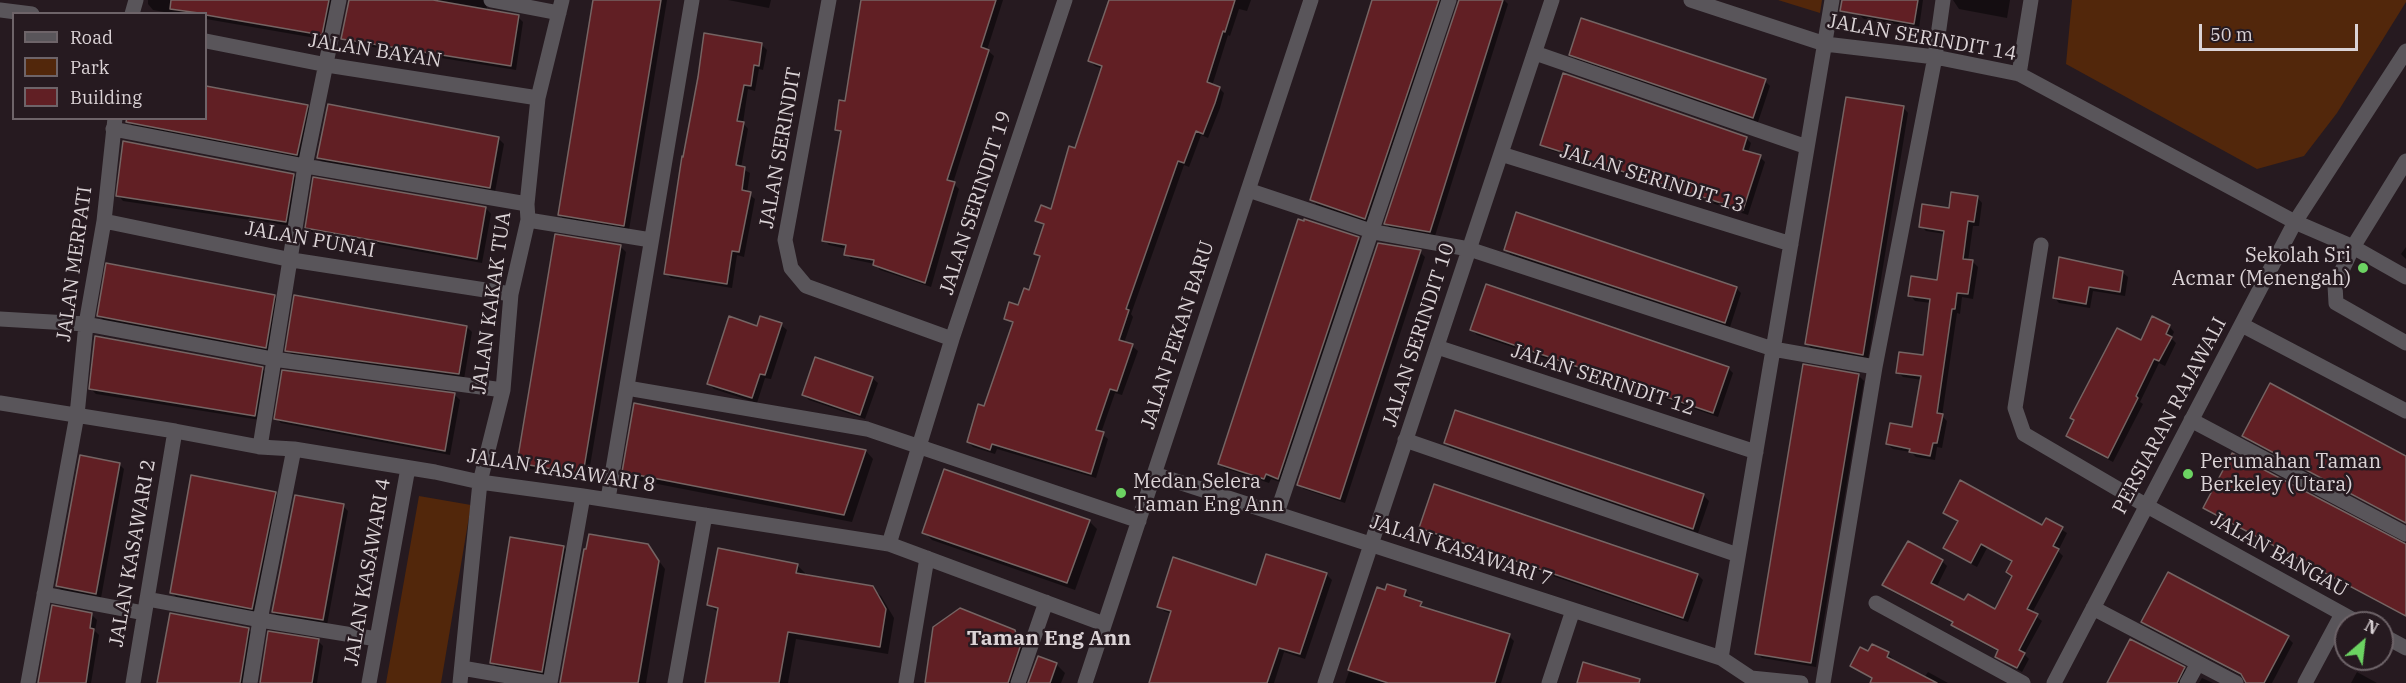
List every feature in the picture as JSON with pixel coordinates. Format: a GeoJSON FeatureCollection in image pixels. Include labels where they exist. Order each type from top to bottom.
{"type":"FeatureCollection","features":[{"type":"Feature","properties":{"kind":"street"},"geometry":{"type":"LineString","coordinates":[[260,447],[273,359],[292,260],[305,166],[339,0]]}},
{"type":"Feature","properties":{"kind":"street"},"geometry":{"type":"LineString","coordinates":[[491,0],[561,6]]}},
{"type":"Feature","properties":{"kind":"street"},"geometry":{"type":"LineString","coordinates":[[608,499],[692,0]]}},
{"type":"Feature","properties":{"kind":"street","name":"JALAN SERINDIT"},"geometry":{"type":"LineString","coordinates":[[829,0],[785,240],[791,268],[806,286],[952,339]]}},
{"type":"Feature","properties":{"kind":"street","name":"JALAN SERINDIT 19"},"geometry":{"type":"LineString","coordinates":[[889,544],[952,339],[1065,0]]}},
{"type":"Feature","properties":{"kind":"street","name":"JALAN PEKAN BARU"},"geometry":{"type":"LineString","coordinates":[[1085,683],[1311,0]]}},
{"type":"Feature","properties":{"kind":"street"},"geometry":{"type":"LineString","coordinates":[[1277,513],[1449,0]]}},
{"type":"Feature","properties":{"kind":"street","name":"JALAN SERINDIT 10"},"geometry":{"type":"LineString","coordinates":[[1325,683],[1552,0]]}},
{"type":"Feature","properties":{"kind":"street","name":"JALAN SERINDIT 14"},"geometry":{"type":"LineString","coordinates":[[1691,0],[1825,44],[1935,57],[2019,74],[2295,222],[2354,247],[2406,277]]}},
{"type":"Feature","properties":{"kind":"street"},"geometry":{"type":"LineString","coordinates":[[1721,658],[1832,0]]}},
{"type":"Feature","properties":{"kind":"street"},"geometry":{"type":"LineString","coordinates":[[1823,683],[1875,367],[1935,57],[1943,0]]}},
{"type":"Feature","properties":{"kind":"street"},"geometry":{"type":"LineString","coordinates":[[2019,74],[2031,0]]}},
{"type":"Feature","properties":{"kind":"street","name":"JALAN KAKAK TUA"},"geometry":{"type":"LineString","coordinates":[[461,676],[480,482],[503,390],[511,294],[527,212],[538,99],[561,6]]}},
{"type":"Feature","properties":{"kind":"street"},"geometry":{"type":"LineString","coordinates":[[0,9],[19,12]]}},
{"type":"Feature","properties":{"kind":"street","name":"JALAN BAYAN"},"geometry":{"type":"LineString","coordinates":[[207,41],[327,65],[538,99]]}},
{"type":"Feature","properties":{"kind":"street","name":"PERSIARAN RAJAWALI"},"geometry":{"type":"LineString","coordinates":[[2054,683],[2295,222],[2406,51]]}},
{"type":"Feature","properties":{"kind":"street"},"geometry":{"type":"LineString","coordinates":[[1535,53],[1807,147]]}},
{"type":"Feature","properties":{"kind":"street"},"geometry":{"type":"LineString","coordinates":[[114,124],[651,240]]}},
{"type":"Feature","properties":{"kind":"street","name":"JALAN MERPATI"},"geometry":{"type":"LineString","coordinates":[[28,683],[77,415],[86,324],[104,221],[114,124]]}},
{"type":"Feature","properties":{"kind":"street","name":"JALAN SERINDIT 13"},"geometry":{"type":"LineString","coordinates":[[1501,154],[1791,244]]}},
{"type":"Feature","properties":{"kind":"street"},"geometry":{"type":"LineString","coordinates":[[2406,161],[2354,247],[2335,285],[2336,303],[2406,343]]}},
{"type":"Feature","properties":{"kind":"street"},"geometry":{"type":"LineString","coordinates":[[1248,190],[1371,231],[1469,249],[1773,349],[1875,367]]}},
{"type":"Feature","properties":{"kind":"street","name":"JALAN PUNAI"},"geometry":{"type":"LineString","coordinates":[[104,221],[292,260],[511,294]]}},
{"type":"Feature","properties":{"kind":"street","name":"JALAN BANGAU"},"geometry":{"type":"LineString","coordinates":[[2041,245],[2015,408],[2024,434],[2147,506],[2337,611]]}},
{"type":"Feature","properties":{"kind":"street"},"geometry":{"type":"LineString","coordinates":[[0,319],[86,324],[273,359],[503,390]]}},
{"type":"Feature","properties":{"kind":"street"},"geometry":{"type":"LineString","coordinates":[[2241,325],[2406,411]]}},
{"type":"Feature","properties":{"kind":"street","name":"JALAN SERINDIT 12"},"geometry":{"type":"LineString","coordinates":[[1437,347],[1756,452]]}},
{"type":"Feature","properties":{"kind":"street"},"geometry":{"type":"LineString","coordinates":[[627,388],[867,429],[1139,521]]}},
{"type":"Feature","properties":{"kind":"street","name":"JALAN KASAWARI 8"},"geometry":{"type":"LineString","coordinates":[[0,403],[260,447],[294,449],[480,482],[608,499],[889,544],[1104,624]]}},
{"type":"Feature","properties":{"kind":"street"},"geometry":{"type":"LineString","coordinates":[[2192,420],[2406,534]]}},
{"type":"Feature","properties":{"kind":"street","name":"JALAN KASAWARI 2"},"geometry":{"type":"LineString","coordinates":[[133,683],[175,431]]}},
{"type":"Feature","properties":{"kind":"street"},"geometry":{"type":"LineString","coordinates":[[1406,441],[1738,555]]}},
{"type":"Feature","properties":{"kind":"street"},"geometry":{"type":"LineString","coordinates":[[250,683],[260,620],[294,449]]}},
{"type":"Feature","properties":{"kind":"street","name":"JALAN KASAWARI 4"},"geometry":{"type":"LineString","coordinates":[[369,683],[408,468]]}},
{"type":"Feature","properties":{"kind":"street","name":"JALAN KASAWARI 7"},"geometry":{"type":"LineString","coordinates":[[1154,474],[1721,658],[1751,680]]}},
{"type":"Feature","properties":{"kind":"street"},"geometry":{"type":"LineString","coordinates":[[461,676],[549,683],[583,496]]}},
{"type":"Feature","properties":{"kind":"street"},"geometry":{"type":"LineString","coordinates":[[675,683],[705,515]]}},
{"type":"Feature","properties":{"kind":"street"},"geometry":{"type":"LineString","coordinates":[[906,683],[927,558]]}},
{"type":"Feature","properties":{"kind":"street"},"geometry":{"type":"LineString","coordinates":[[44,594],[260,620],[377,639]]}},
{"type":"Feature","properties":{"kind":"street"},"geometry":{"type":"LineString","coordinates":[[1018,683],[1046,602]]}},
{"type":"Feature","properties":{"kind":"street"},"geometry":{"type":"LineString","coordinates":[[1876,603],[2023,683]]}},
{"type":"Feature","properties":{"kind":"street"},"geometry":{"type":"LineString","coordinates":[[2093,608],[2236,683]]}},
{"type":"Feature","properties":{"kind":"street"},"geometry":{"type":"LineString","coordinates":[[1549,683],[1573,610]]}},
{"type":"Feature","properties":{"kind":"street"},"geometry":{"type":"LineString","coordinates":[[2305,683],[2334,629]]}},
{"type":"Feature","properties":{"kind":"street"},"geometry":{"type":"LineString","coordinates":[[2187,683],[2198,663]]}},
{"type":"Feature","properties":{"kind":"street"},"geometry":{"type":"LineString","coordinates":[[1751,680],[1801,683]]}},
{"type":"Feature","properties":{"kind":"green space"},"geometry":{"type":"Polygon","coordinates":[[[1778,0],[1822,0],[1820,13],[1778,0]]]}},
{"type":"Feature","properties":{"kind":"green space"},"geometry":{"type":"Polygon","coordinates":[[[2072,0],[2406,0],[2406,2],[2337,113],[2304,156],[2257,169],[2066,64],[2072,0]]]}},
{"type":"Feature","properties":{"kind":"green space"},"geometry":{"type":"Polygon","coordinates":[[[419,496],[471,505],[441,683],[386,683],[419,496]]]}},
{"type":"Feature","properties":{"kind":"building"},"geometry":{"type":"Polygon","coordinates":[[[171,0],[329,0],[322,35],[207,15],[207,12],[170,9],[171,0]]]}},
{"type":"Feature","properties":{"kind":"building"},"geometry":{"type":"Polygon","coordinates":[[[349,0],[433,0],[519,15],[511,66],[341,39],[349,0]]]}},
{"type":"Feature","properties":{"kind":"building"},"geometry":{"type":"Polygon","coordinates":[[[593,0],[661,0],[624,226],[558,215],[593,0]]]}},
{"type":"Feature","properties":{"kind":"building"},"geometry":{"type":"Polygon","coordinates":[[[861,0],[996,0],[981,47],[989,50],[947,180],[955,182],[925,283],[873,265],[874,260],[844,255],[846,245],[822,241],[841,131],[835,130],[839,100],[845,101],[861,0]]]}},
{"type":"Feature","properties":{"kind":"building"},"geometry":{"type":"Polygon","coordinates":[[[1109,0],[1235,0],[1207,82],[1220,87],[1215,103],[1203,134],[1196,131],[1184,163],[1178,161],[1126,309],[1129,310],[1119,340],[1133,344],[1117,391],[1110,389],[1096,430],[1104,432],[1091,474],[992,444],[990,450],[967,442],[978,404],[984,406],[1013,322],[1004,319],[1009,302],[1018,305],[1024,288],[1029,290],[1040,256],[1034,254],[1044,224],[1035,221],[1041,205],[1051,209],[1069,146],[1075,148],[1102,66],[1088,61],[1109,0]]]}},
{"type":"Feature","properties":{"kind":"building"},"geometry":{"type":"Polygon","coordinates":[[[1372,0],[1439,0],[1365,219],[1310,200],[1372,0]]]}},
{"type":"Feature","properties":{"kind":"building"},"geometry":{"type":"Polygon","coordinates":[[[1459,0],[1503,0],[1430,232],[1384,224],[1459,0]]]}},
{"type":"Feature","properties":{"kind":"building"},"geometry":{"type":"Polygon","coordinates":[[[1842,0],[1918,0],[1914,24],[1840,11],[1842,0]]]}},
{"type":"Feature","properties":{"kind":"building"},"geometry":{"type":"Polygon","coordinates":[[[1581,18],[1766,79],[1753,118],[1569,55],[1581,18]]]}},
{"type":"Feature","properties":{"kind":"building"},"geometry":{"type":"Polygon","coordinates":[[[704,33],[762,43],[759,66],[754,65],[751,86],[744,85],[737,121],[744,122],[736,165],[745,167],[742,190],[751,192],[739,252],[732,251],[727,284],[664,274],[704,33]]]}},
{"type":"Feature","properties":{"kind":"building"},"geometry":{"type":"Polygon","coordinates":[[[1563,73],[1747,137],[1743,150],[1761,155],[1743,210],[1540,145],[1563,73]]]}},
{"type":"Feature","properties":{"kind":"building"},"geometry":{"type":"Polygon","coordinates":[[[207,86],[308,105],[297,155],[126,122],[126,120],[207,120],[207,86]]]}},
{"type":"Feature","properties":{"kind":"building"},"geometry":{"type":"Polygon","coordinates":[[[1846,97],[1904,106],[1863,355],[1805,344],[1846,97]]]}},
{"type":"Feature","properties":{"kind":"building"},"geometry":{"type":"Polygon","coordinates":[[[328,104],[499,137],[490,188],[317,158],[328,104]]]}},
{"type":"Feature","properties":{"kind":"building"},"geometry":{"type":"Polygon","coordinates":[[[123,141],[294,174],[286,222],[116,196],[123,141]]]}},
{"type":"Feature","properties":{"kind":"building"},"geometry":{"type":"Polygon","coordinates":[[[313,177],[486,207],[477,259],[305,228],[313,177]]]}},
{"type":"Feature","properties":{"kind":"building"},"geometry":{"type":"Polygon","coordinates":[[[1951,192],[1978,196],[1974,222],[1968,221],[1963,259],[1973,260],[1968,294],[1957,293],[1955,309],[1952,309],[1937,413],[1943,414],[1937,443],[1933,443],[1930,456],[1886,444],[1890,423],[1912,427],[1921,376],[1896,373],[1899,352],[1923,355],[1930,299],[1908,296],[1911,276],[1937,280],[1944,231],[1919,227],[1922,204],[1949,208],[1951,192]]]}},
{"type":"Feature","properties":{"kind":"building"},"geometry":{"type":"Polygon","coordinates":[[[1516,212],[1737,287],[1725,323],[1504,250],[1516,212]]]}},
{"type":"Feature","properties":{"kind":"building"},"geometry":{"type":"Polygon","coordinates":[[[1298,219],[1359,237],[1278,479],[1266,474],[1264,479],[1218,464],[1298,219]]]}},
{"type":"Feature","properties":{"kind":"building"},"geometry":{"type":"Polygon","coordinates":[[[555,234],[621,245],[583,474],[517,463],[555,234]]]}},
{"type":"Feature","properties":{"kind":"building"},"geometry":{"type":"Polygon","coordinates":[[[1378,243],[1421,250],[1340,499],[1297,485],[1378,243]]]}},
{"type":"Feature","properties":{"kind":"building"},"geometry":{"type":"Polygon","coordinates":[[[2059,257],[2123,271],[2120,292],[2089,287],[2086,304],[2053,298],[2059,257]]]}},
{"type":"Feature","properties":{"kind":"building"},"geometry":{"type":"Polygon","coordinates":[[[106,263],[275,295],[266,348],[97,316],[106,263]]]}},
{"type":"Feature","properties":{"kind":"building"},"geometry":{"type":"Polygon","coordinates":[[[1486,284],[1729,367],[1713,413],[1470,330],[1486,284]]]}},
{"type":"Feature","properties":{"kind":"building"},"geometry":{"type":"Polygon","coordinates":[[[294,295],[467,326],[459,374],[285,351],[294,295]]]}},
{"type":"Feature","properties":{"kind":"building"},"geometry":{"type":"Polygon","coordinates":[[[729,316],[757,326],[760,316],[782,323],[765,375],[760,374],[752,398],[707,384],[729,316]]]}},
{"type":"Feature","properties":{"kind":"building"},"geometry":{"type":"Polygon","coordinates":[[[2152,316],[2170,325],[2166,334],[2172,337],[2159,361],[2154,359],[2136,396],[2138,398],[2108,458],[2066,436],[2074,420],[2070,418],[2117,328],[2141,340],[2152,316]]]}},
{"type":"Feature","properties":{"kind":"building"},"geometry":{"type":"Polygon","coordinates":[[[95,336],[263,367],[255,416],[89,389],[95,336]]]}},
{"type":"Feature","properties":{"kind":"building"},"geometry":{"type":"Polygon","coordinates":[[[815,357],[873,377],[860,415],[802,395],[815,357]]]}},
{"type":"Feature","properties":{"kind":"building"},"geometry":{"type":"Polygon","coordinates":[[[1803,364],[1859,374],[1811,663],[1755,654],[1803,364]]]}},
{"type":"Feature","properties":{"kind":"building"},"geometry":{"type":"Polygon","coordinates":[[[282,370],[455,393],[445,451],[274,419],[282,370]]]}},
{"type":"Feature","properties":{"kind":"building"},"geometry":{"type":"Polygon","coordinates":[[[2270,383],[2406,456],[2406,523],[2242,436],[2270,383]]]}},
{"type":"Feature","properties":{"kind":"building"},"geometry":{"type":"Polygon","coordinates":[[[634,403],[866,450],[844,515],[622,472],[634,403]]]}},
{"type":"Feature","properties":{"kind":"building"},"geometry":{"type":"Polygon","coordinates":[[[1455,410],[1704,494],[1693,529],[1444,443],[1455,410]]]}},
{"type":"Feature","properties":{"kind":"building"},"geometry":{"type":"Polygon","coordinates":[[[2232,453],[2406,544],[2406,616],[2203,508],[2232,453]]]}},
{"type":"Feature","properties":{"kind":"building"},"geometry":{"type":"Polygon","coordinates":[[[80,455],[120,463],[96,594],[56,586],[80,455]]]}},
{"type":"Feature","properties":{"kind":"building"},"geometry":{"type":"Polygon","coordinates":[[[944,469],[1090,520],[1067,583],[922,533],[944,469]]]}},
{"type":"Feature","properties":{"kind":"building"},"geometry":{"type":"Polygon","coordinates":[[[191,475],[276,492],[252,609],[170,593],[191,475]]]}},
{"type":"Feature","properties":{"kind":"building"},"geometry":{"type":"Polygon","coordinates":[[[1960,480],[2042,525],[2046,518],[2063,527],[2053,546],[2059,549],[2027,609],[2038,614],[2019,650],[2025,653],[2017,668],[1995,657],[1998,650],[1951,625],[1953,622],[1882,585],[1908,541],[1943,560],[1931,583],[1964,600],[1968,594],[1995,609],[2012,576],[2006,572],[2012,561],[1981,544],[1971,563],[1943,548],[1958,521],[1943,513],[1960,480]]]}},
{"type":"Feature","properties":{"kind":"building"},"geometry":{"type":"Polygon","coordinates":[[[1434,484],[1698,574],[1683,618],[1419,528],[1434,484]]]}},
{"type":"Feature","properties":{"kind":"building"},"geometry":{"type":"Polygon","coordinates":[[[295,495],[344,504],[323,620],[272,612],[295,495]]]}},
{"type":"Feature","properties":{"kind":"building"},"geometry":{"type":"Polygon","coordinates":[[[589,534],[648,544],[659,561],[638,683],[560,683],[584,549],[586,549],[589,534]]]}},
{"type":"Feature","properties":{"kind":"building"},"geometry":{"type":"Polygon","coordinates":[[[510,537],[564,546],[542,672],[490,663],[510,537]]]}},
{"type":"Feature","properties":{"kind":"building"},"geometry":{"type":"Polygon","coordinates":[[[718,548],[798,564],[796,573],[873,586],[886,609],[880,647],[788,632],[779,683],[705,683],[718,608],[707,605],[718,548]]]}},
{"type":"Feature","properties":{"kind":"building"},"geometry":{"type":"Polygon","coordinates":[[[1266,554],[1327,573],[1300,654],[1279,648],[1267,683],[1149,683],[1171,611],[1157,607],[1173,557],[1256,585],[1266,554]]]}},
{"type":"Feature","properties":{"kind":"building"},"geometry":{"type":"Polygon","coordinates":[[[2168,572],[2289,636],[2264,683],[2246,683],[2241,674],[2141,622],[2168,572]]]}},
{"type":"Feature","properties":{"kind":"building"},"geometry":{"type":"Polygon","coordinates":[[[1387,584],[1406,590],[1404,596],[1422,602],[1420,606],[1510,634],[1495,683],[1388,683],[1348,670],[1377,587],[1385,590],[1387,584]]]}},
{"type":"Feature","properties":{"kind":"building"},"geometry":{"type":"Polygon","coordinates":[[[52,605],[92,613],[90,628],[94,629],[86,683],[38,683],[52,605]]]}},
{"type":"Feature","properties":{"kind":"building"},"geometry":{"type":"Polygon","coordinates":[[[960,608],[1015,630],[1020,647],[1008,683],[925,683],[933,627],[960,608]]]}},
{"type":"Feature","properties":{"kind":"building"},"geometry":{"type":"Polygon","coordinates":[[[170,613],[249,628],[240,683],[157,683],[170,613]]]}},
{"type":"Feature","properties":{"kind":"building"},"geometry":{"type":"Polygon","coordinates":[[[268,631],[319,639],[312,683],[260,683],[268,631]]]}},
{"type":"Feature","properties":{"kind":"building"},"geometry":{"type":"Polygon","coordinates":[[[2130,639],[2185,667],[2177,683],[2107,683],[2130,639]]]}},
{"type":"Feature","properties":{"kind":"building"},"geometry":{"type":"Polygon","coordinates":[[[1872,644],[1889,652],[1887,657],[1937,683],[1870,683],[1872,678],[1850,666],[1860,647],[1868,651],[1872,644]]]}},
{"type":"Feature","properties":{"kind":"building"},"geometry":{"type":"Polygon","coordinates":[[[1038,656],[1057,663],[1050,683],[1028,683],[1038,656]]]}},
{"type":"Feature","properties":{"kind":"building"},"geometry":{"type":"Polygon","coordinates":[[[1583,662],[1640,679],[1639,683],[1577,683],[1583,662]]]}},
{"type":"Feature","properties":{"kind":"place","name":"Sekolah Sri Acmar (Menengah)"},"geometry":{"type":"Point","coordinates":[2363,268]}},
{"type":"Feature","properties":{"kind":"place","name":"Perumahan Taman Berkeley (Utara)"},"geometry":{"type":"Point","coordinates":[2188,474]}},
{"type":"Feature","properties":{"kind":"place","name":"Medan Selera Taman Eng Ann"},"geometry":{"type":"Point","coordinates":[1121,493]}},
{"type":"Feature","properties":{"kind":"district","name":"Taman Eng Ann"},"geometry":{"type":"Point","coordinates":[1049,639]}}]}
